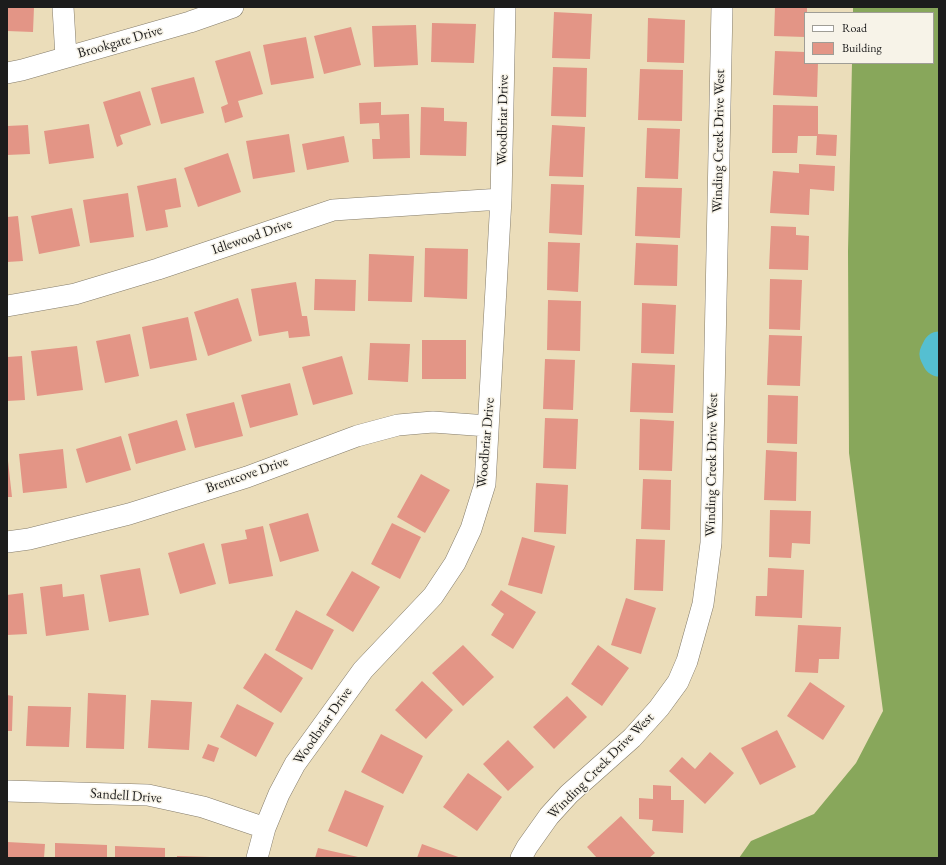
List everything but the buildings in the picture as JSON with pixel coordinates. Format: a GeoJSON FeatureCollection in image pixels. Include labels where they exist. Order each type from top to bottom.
{"type":"FeatureCollection","features":[{"type":"Feature","properties":{"kind":"street"},"geometry":{"type":"LineString","coordinates":[[63,7],[66,57]]}},
{"type":"Feature","properties":{"kind":"street","name":"Brookgate Drive"},"geometry":{"type":"LineString","coordinates":[[7,73],[190,22],[233,7]]}},
{"type":"Feature","properties":{"kind":"street","name":"Woodbriar Drive"},"geometry":{"type":"LineString","coordinates":[[257,858],[266,828],[280,794],[295,764],[363,670],[433,596],[455,563],[471,529],[485,484],[501,199],[505,7]]}},
{"type":"Feature","properties":{"kind":"street","name":"Winding Creek Drive West"},"geometry":{"type":"LineString","coordinates":[[521,858],[527,846],[549,816],[569,794],[632,738],[659,708],[678,682],[687,662],[703,604],[711,543],[722,7]]}},
{"type":"Feature","properties":{"kind":"street","name":"Idlewood Drive"},"geometry":{"type":"LineString","coordinates":[[7,306],[75,294],[151,272],[333,210],[501,199]]}},
{"type":"Feature","properties":{"kind":"street","name":"Brentcove Drive"},"geometry":{"type":"LineString","coordinates":[[7,542],[28,540],[129,514],[247,477],[357,436],[398,425],[433,422],[488,426]]}},
{"type":"Feature","properties":{"kind":"street","name":"Sandell Drive"},"geometry":{"type":"LineString","coordinates":[[7,791],[148,795],[203,807],[266,828]]}},
{"type":"Feature","properties":{"kind":"green space"},"geometry":{"type":"Polygon","coordinates":[[[853,7],[939,7],[939,858],[739,858],[751,841],[814,814],[856,763],[883,711],[849,453],[848,251],[852,64],[934,64],[934,12],[853,12],[853,7]]]}},
{"type":"Feature","properties":{"kind":"waterway"},"geometry":{"type":"LineString","coordinates":[[939,348],[936,354],[939,360]]}}]}
